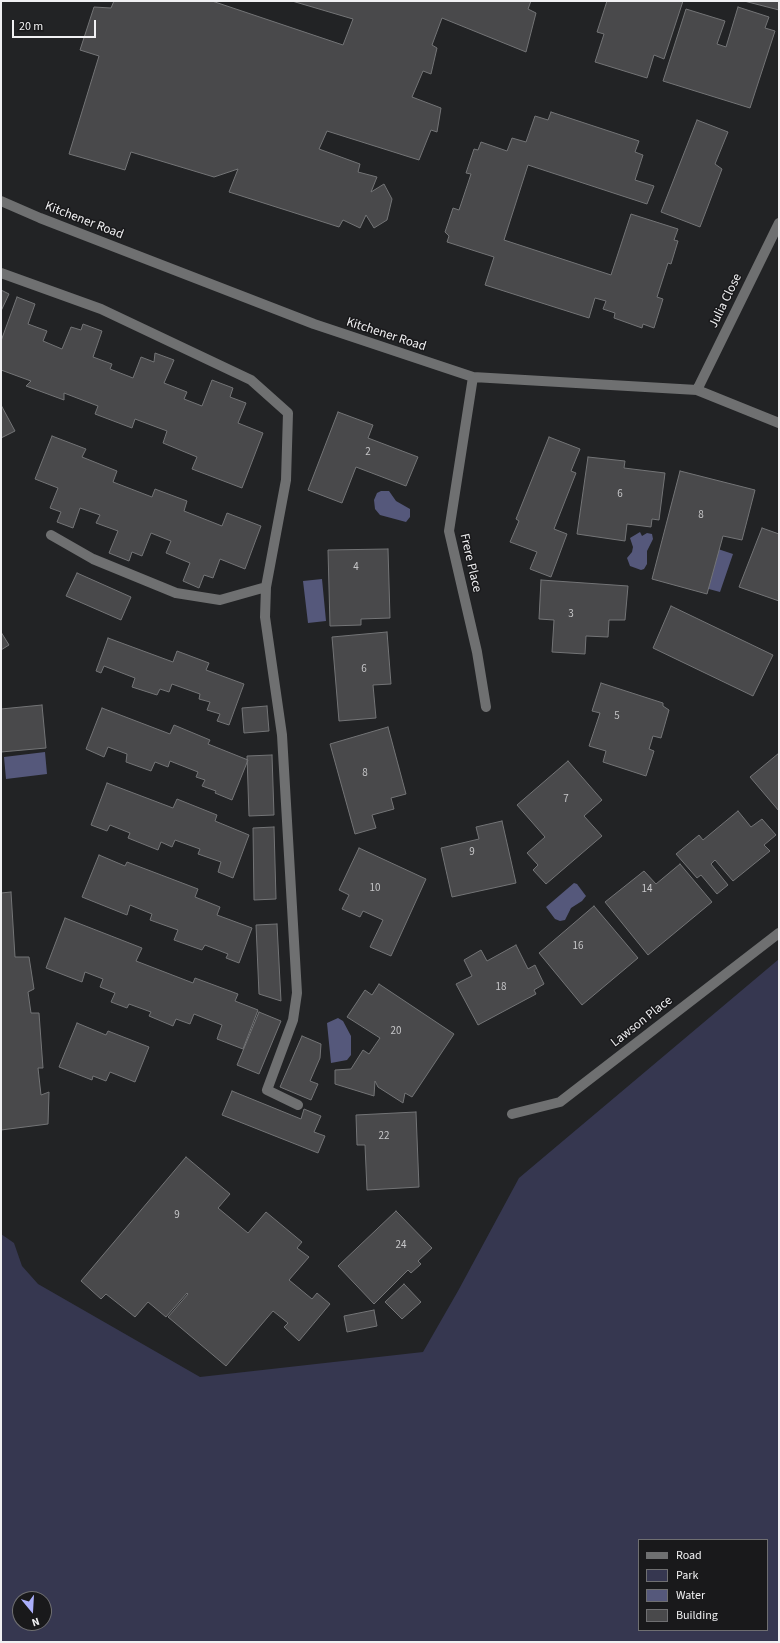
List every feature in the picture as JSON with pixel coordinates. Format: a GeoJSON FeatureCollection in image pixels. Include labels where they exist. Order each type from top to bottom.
{"type":"FeatureCollection","features":[{"type":"Feature","properties":{"kind":"street","name":"Kitchener Road"},"geometry":{"type":"LineString","coordinates":[[1,201],[40,218],[314,324],[473,377],[697,390],[779,423]]}},
{"type":"Feature","properties":{"kind":"street","name":"Julia Close"},"geometry":{"type":"LineString","coordinates":[[697,390],[779,223]]}},
{"type":"Feature","properties":{"kind":"street"},"geometry":{"type":"LineString","coordinates":[[1,273],[101,309],[251,380],[288,413],[286,480],[266,587],[265,617],[282,735],[297,993],[293,1020],[267,1090],[298,1106]]}},
{"type":"Feature","properties":{"kind":"street","name":"Frere Place"},"geometry":{"type":"LineString","coordinates":[[473,377],[449,531],[477,652],[486,707]]}},
{"type":"Feature","properties":{"kind":"street"},"geometry":{"type":"LineString","coordinates":[[51,535],[93,559],[176,593],[220,600],[266,587]]}},
{"type":"Feature","properties":{"kind":"street","name":"Lawson Place"},"geometry":{"type":"LineString","coordinates":[[512,1114],[560,1102],[779,933]]}},
{"type":"Feature","properties":{"kind":"green space"},"geometry":{"type":"Polygon","coordinates":[[[779,959],[779,1642],[1,1642],[1,1234],[14,1243],[22,1266],[38,1284],[200,1377],[423,1352],[519,1178],[779,959]]]}},
{"type":"Feature","properties":{"kind":"water"},"geometry":{"type":"Polygon","coordinates":[[[381,491],[389,491],[396,501],[410,509],[410,517],[406,522],[380,515],[375,509],[374,500],[377,493],[381,491]]]}},
{"type":"Feature","properties":{"kind":"water"},"geometry":{"type":"Polygon","coordinates":[[[640,532],[642,536],[647,533],[652,534],[653,539],[647,551],[647,564],[644,569],[641,570],[630,566],[627,558],[632,552],[633,547],[630,538],[640,532]]]}},
{"type":"Feature","properties":{"kind":"water"},"geometry":{"type":"Polygon","coordinates":[[[718,549],[733,554],[720,592],[705,588],[718,549]]]}},
{"type":"Feature","properties":{"kind":"water"},"geometry":{"type":"Polygon","coordinates":[[[322,579],[326,621],[308,623],[303,581],[322,579]]]}},
{"type":"Feature","properties":{"kind":"water"},"geometry":{"type":"Polygon","coordinates":[[[45,752],[47,774],[6,779],[4,757],[45,752]]]}},
{"type":"Feature","properties":{"kind":"water"},"geometry":{"type":"Polygon","coordinates":[[[574,883],[577,884],[586,896],[582,901],[571,908],[565,920],[560,921],[555,919],[546,907],[574,883]]]}},
{"type":"Feature","properties":{"kind":"water"},"geometry":{"type":"Polygon","coordinates":[[[338,1018],[343,1021],[351,1036],[351,1055],[347,1060],[331,1063],[327,1023],[338,1018]]]}},
{"type":"Feature","properties":{"kind":"building"},"geometry":{"type":"Polygon","coordinates":[[[114,1],[212,1],[343,45],[353,19],[292,1],[531,1],[528,9],[536,13],[526,52],[442,18],[432,45],[437,48],[431,74],[423,71],[412,97],[441,108],[437,132],[431,130],[419,160],[327,131],[319,149],[360,164],[358,172],[377,177],[371,192],[384,184],[392,199],[387,220],[374,228],[366,215],[360,228],[343,220],[339,227],[229,192],[238,169],[214,177],[131,152],[125,170],[69,154],[99,56],[80,50],[94,7],[111,8],[114,1]]]}},
{"type":"Feature","properties":{"kind":"building"},"geometry":{"type":"Polygon","coordinates":[[[607,1],[683,1],[664,59],[654,55],[647,78],[595,62],[604,34],[597,32],[607,1]]]}},
{"type":"Feature","properties":{"kind":"building"},"geometry":{"type":"Polygon","coordinates":[[[744,1],[779,1],[779,10],[744,1]]]}},
{"type":"Feature","properties":{"kind":"building"},"geometry":{"type":"Polygon","coordinates":[[[738,7],[769,17],[765,28],[775,31],[750,108],[663,81],[686,9],[725,21],[717,44],[726,47],[738,7]]]}},
{"type":"Feature","properties":{"kind":"building"},"geometry":{"type":"Polygon","coordinates":[[[551,112],[639,141],[635,152],[643,155],[635,180],[654,186],[647,204],[528,165],[504,240],[611,275],[631,214],[678,229],[674,240],[678,241],[671,264],[668,263],[657,297],[663,299],[654,328],[643,324],[642,328],[614,318],[615,313],[603,309],[606,301],[595,298],[589,318],[485,285],[494,257],[447,242],[449,236],[445,232],[453,208],[459,210],[471,174],[466,173],[474,149],[478,150],[481,142],[507,151],[512,138],[526,142],[535,116],[548,120],[551,112]]]}},
{"type":"Feature","properties":{"kind":"building"},"geometry":{"type":"Polygon","coordinates":[[[697,120],[728,132],[715,164],[722,169],[700,227],[661,212],[697,120]]]}},
{"type":"Feature","properties":{"kind":"building"},"geometry":{"type":"Polygon","coordinates":[[[1,290],[9,294],[1,311],[1,290]]]}},
{"type":"Feature","properties":{"kind":"building"},"geometry":{"type":"Polygon","coordinates":[[[17,297],[35,304],[28,324],[47,331],[43,341],[62,349],[71,327],[81,330],[83,324],[102,331],[93,357],[112,364],[110,369],[133,378],[141,357],[154,362],[155,353],[174,360],[164,383],[187,392],[184,399],[202,406],[212,380],[233,388],[230,397],[246,403],[238,423],[263,433],[242,488],[192,469],[197,457],[163,443],[167,431],[135,419],[132,428],[95,414],[98,406],[64,393],[64,400],[26,386],[31,381],[1,370],[1,341],[17,297]]]}},
{"type":"Feature","properties":{"kind":"building"},"geometry":{"type":"Polygon","coordinates":[[[1,405],[15,431],[1,438],[1,405]]]}},
{"type":"Feature","properties":{"kind":"building"},"geometry":{"type":"Polygon","coordinates":[[[338,412],[373,425],[368,438],[418,457],[406,486],[356,467],[342,503],[308,490],[338,412]]]}},
{"type":"Feature","properties":{"kind":"building"},"geometry":{"type":"Polygon","coordinates":[[[52,436],[86,449],[82,457],[117,471],[113,482],[152,497],[155,489],[187,501],[184,511],[222,526],[227,513],[261,526],[245,569],[220,559],[213,578],[204,575],[199,588],[183,581],[190,563],[166,553],[171,541],[151,533],[142,556],[132,552],[129,561],[109,553],[118,531],[96,523],[100,515],[80,508],[73,528],[57,522],[61,512],[50,508],[58,488],[35,479],[52,436]]]}},
{"type":"Feature","properties":{"kind":"building"},"geometry":{"type":"Polygon","coordinates":[[[549,437],[580,449],[571,471],[576,473],[554,529],[567,534],[551,577],[530,569],[537,552],[510,542],[519,521],[516,519],[549,437]]]}},
{"type":"Feature","properties":{"kind":"building"},"geometry":{"type":"Polygon","coordinates":[[[588,457],[625,461],[624,468],[665,473],[659,520],[652,519],[651,527],[627,524],[625,541],[577,534],[588,457]]]}},
{"type":"Feature","properties":{"kind":"building"},"geometry":{"type":"Polygon","coordinates":[[[680,471],[755,490],[742,540],[723,536],[707,594],[652,579],[680,471]]]}},
{"type":"Feature","properties":{"kind":"building"},"geometry":{"type":"Polygon","coordinates":[[[762,528],[779,534],[779,601],[739,587],[762,528]]]}},
{"type":"Feature","properties":{"kind":"building"},"geometry":{"type":"Polygon","coordinates":[[[388,549],[390,618],[361,619],[361,625],[330,626],[328,550],[388,549]]]}},
{"type":"Feature","properties":{"kind":"building"},"geometry":{"type":"Polygon","coordinates":[[[77,573],[131,597],[121,620],[66,596],[77,573]]]}},
{"type":"Feature","properties":{"kind":"building"},"geometry":{"type":"Polygon","coordinates":[[[541,580],[628,586],[625,620],[609,620],[608,637],[586,636],[585,654],[552,652],[554,620],[539,619],[541,580]]]}},
{"type":"Feature","properties":{"kind":"building"},"geometry":{"type":"Polygon","coordinates":[[[671,606],[773,655],[753,696],[653,648],[671,606]]]}},
{"type":"Feature","properties":{"kind":"building"},"geometry":{"type":"Polygon","coordinates":[[[1,632],[9,645],[1,650],[1,632]]]}},
{"type":"Feature","properties":{"kind":"building"},"geometry":{"type":"Polygon","coordinates":[[[387,632],[391,684],[373,685],[376,718],[339,721],[332,637],[387,632]]]}},
{"type":"Feature","properties":{"kind":"building"},"geometry":{"type":"Polygon","coordinates":[[[108,638],[173,662],[177,651],[209,663],[206,670],[244,684],[229,725],[217,721],[220,714],[207,710],[210,702],[199,699],[200,694],[172,684],[169,692],[160,689],[157,695],[132,687],[135,678],[104,666],[101,673],[96,671],[108,638]]]}},
{"type":"Feature","properties":{"kind":"building"},"geometry":{"type":"Polygon","coordinates":[[[601,683],[663,703],[663,706],[669,710],[661,738],[653,736],[649,749],[654,751],[646,776],[603,762],[606,751],[589,746],[600,713],[592,711],[601,683]]]}},
{"type":"Feature","properties":{"kind":"building"},"geometry":{"type":"Polygon","coordinates":[[[42,705],[46,748],[1,752],[1,709],[42,705]]]}},
{"type":"Feature","properties":{"kind":"building"},"geometry":{"type":"Polygon","coordinates":[[[267,706],[269,731],[244,733],[242,708],[267,706]]]}},
{"type":"Feature","properties":{"kind":"building"},"geometry":{"type":"Polygon","coordinates":[[[102,708],[170,734],[174,725],[210,740],[208,744],[248,760],[232,800],[215,793],[216,791],[202,786],[205,780],[196,777],[198,772],[170,761],[168,767],[155,762],[151,771],[126,762],[127,754],[108,747],[104,757],[86,749],[102,708]]]}},
{"type":"Feature","properties":{"kind":"building"},"geometry":{"type":"Polygon","coordinates":[[[388,727],[406,794],[391,798],[394,809],[372,815],[376,828],[355,834],[330,744],[388,727]]]}},
{"type":"Feature","properties":{"kind":"building"},"geometry":{"type":"Polygon","coordinates":[[[779,753],[779,811],[750,777],[779,753]]]}},
{"type":"Feature","properties":{"kind":"building"},"geometry":{"type":"Polygon","coordinates":[[[272,755],[274,815],[249,816],[247,756],[272,755]]]}},
{"type":"Feature","properties":{"kind":"building"},"geometry":{"type":"Polygon","coordinates":[[[568,761],[602,800],[584,816],[602,836],[546,884],[533,870],[538,865],[527,853],[545,837],[517,805],[568,761]]]}},
{"type":"Feature","properties":{"kind":"building"},"geometry":{"type":"Polygon","coordinates":[[[107,783],[173,808],[177,799],[217,815],[215,821],[249,835],[233,878],[218,872],[221,862],[198,854],[200,849],[175,840],[172,847],[161,842],[158,850],[128,838],[130,833],[110,825],[107,831],[91,825],[107,783]]]}},
{"type":"Feature","properties":{"kind":"building"},"geometry":{"type":"Polygon","coordinates":[[[738,811],[751,827],[762,819],[776,835],[764,845],[770,851],[733,881],[715,860],[711,864],[728,885],[717,894],[701,875],[697,878],[676,854],[699,835],[703,840],[738,811]]]}},
{"type":"Feature","properties":{"kind":"building"},"geometry":{"type":"Polygon","coordinates":[[[502,821],[516,883],[452,897],[441,848],[479,839],[476,827],[502,821]]]}},
{"type":"Feature","properties":{"kind":"building"},"geometry":{"type":"Polygon","coordinates":[[[274,827],[276,899],[254,900],[253,828],[274,827]]]}},
{"type":"Feature","properties":{"kind":"building"},"geometry":{"type":"Polygon","coordinates":[[[359,848],[426,879],[391,956],[370,947],[383,920],[363,911],[360,917],[342,909],[349,895],[339,890],[359,848]]]}},
{"type":"Feature","properties":{"kind":"building"},"geometry":{"type":"Polygon","coordinates":[[[99,855],[125,866],[127,862],[198,889],[195,897],[220,907],[217,915],[252,928],[239,963],[226,958],[228,954],[205,945],[202,950],[174,940],[178,930],[150,920],[152,914],[130,905],[127,915],[82,897],[99,855]]]}},
{"type":"Feature","properties":{"kind":"building"},"geometry":{"type":"Polygon","coordinates":[[[680,864],[712,902],[648,955],[605,902],[644,871],[656,884],[680,864]]]}},
{"type":"Feature","properties":{"kind":"building"},"geometry":{"type":"Polygon","coordinates":[[[11,892],[15,957],[29,957],[34,989],[28,992],[31,1013],[39,1013],[43,1068],[38,1068],[41,1095],[49,1092],[48,1124],[1,1130],[1,893],[11,892]]]}},
{"type":"Feature","properties":{"kind":"building"},"geometry":{"type":"Polygon","coordinates":[[[594,906],[638,958],[582,1005],[539,953],[594,906]]]}},
{"type":"Feature","properties":{"kind":"building"},"geometry":{"type":"Polygon","coordinates":[[[65,918],[142,948],[136,961],[193,983],[195,978],[238,994],[235,1001],[258,1010],[243,1049],[217,1039],[222,1025],[194,1014],[190,1024],[176,1019],[173,1026],[149,1016],[151,1012],[129,1004],[127,1008],[111,1002],[115,993],[100,987],[103,979],[85,972],[82,982],[46,968],[65,918]]]}},
{"type":"Feature","properties":{"kind":"building"},"geometry":{"type":"Polygon","coordinates":[[[277,924],[281,1001],[259,994],[256,925],[277,924]]]}},
{"type":"Feature","properties":{"kind":"building"},"geometry":{"type":"Polygon","coordinates":[[[516,945],[528,969],[535,965],[544,984],[534,990],[536,994],[478,1025],[456,984],[472,976],[464,960],[481,950],[487,961],[516,945]]]}},
{"type":"Feature","properties":{"kind":"building"},"geometry":{"type":"Polygon","coordinates":[[[379,984],[454,1034],[412,1097],[405,1093],[403,1103],[378,1087],[375,1081],[374,1096],[335,1084],[335,1070],[351,1069],[363,1050],[369,1054],[380,1038],[347,1017],[365,990],[372,995],[379,984]]]}},
{"type":"Feature","properties":{"kind":"building"},"geometry":{"type":"Polygon","coordinates":[[[259,1012],[281,1021],[259,1074],[237,1065],[259,1012]]]}},
{"type":"Feature","properties":{"kind":"building"},"geometry":{"type":"Polygon","coordinates":[[[77,1023],[106,1035],[108,1031],[149,1047],[135,1082],[110,1072],[106,1081],[93,1076],[92,1080],[59,1067],[77,1023]]]}},
{"type":"Feature","properties":{"kind":"building"},"geometry":{"type":"Polygon","coordinates":[[[302,1036],[321,1044],[320,1058],[310,1081],[318,1084],[311,1100],[280,1087],[302,1036]]]}},
{"type":"Feature","properties":{"kind":"building"},"geometry":{"type":"Polygon","coordinates":[[[232,1091],[301,1119],[304,1109],[321,1116],[314,1132],[325,1136],[318,1153],[222,1115],[232,1091]]]}},
{"type":"Feature","properties":{"kind":"building"},"geometry":{"type":"Polygon","coordinates":[[[416,1112],[419,1187],[367,1190],[365,1145],[357,1145],[356,1115],[416,1112]]]}},
{"type":"Feature","properties":{"kind":"building"},"geometry":{"type":"Polygon","coordinates":[[[186,1157],[230,1194],[218,1208],[248,1233],[266,1212],[302,1242],[297,1248],[309,1257],[289,1280],[312,1299],[317,1293],[330,1304],[299,1341],[284,1327],[288,1323],[273,1311],[226,1366],[168,1317],[188,1294],[187,1293],[166,1317],[148,1302],[135,1317],[106,1294],[101,1299],[81,1281],[186,1157]]]}},
{"type":"Feature","properties":{"kind":"building"},"geometry":{"type":"Polygon","coordinates":[[[396,1211],[432,1248],[418,1261],[421,1264],[411,1273],[408,1270],[374,1304],[338,1266],[396,1211]]]}},
{"type":"Feature","properties":{"kind":"building"},"geometry":{"type":"Polygon","coordinates":[[[404,1284],[421,1302],[402,1319],[385,1302],[404,1284]]]}},
{"type":"Feature","properties":{"kind":"building"},"geometry":{"type":"Polygon","coordinates":[[[374,1310],[377,1326],[347,1332],[344,1316],[374,1310]]]}}]}
